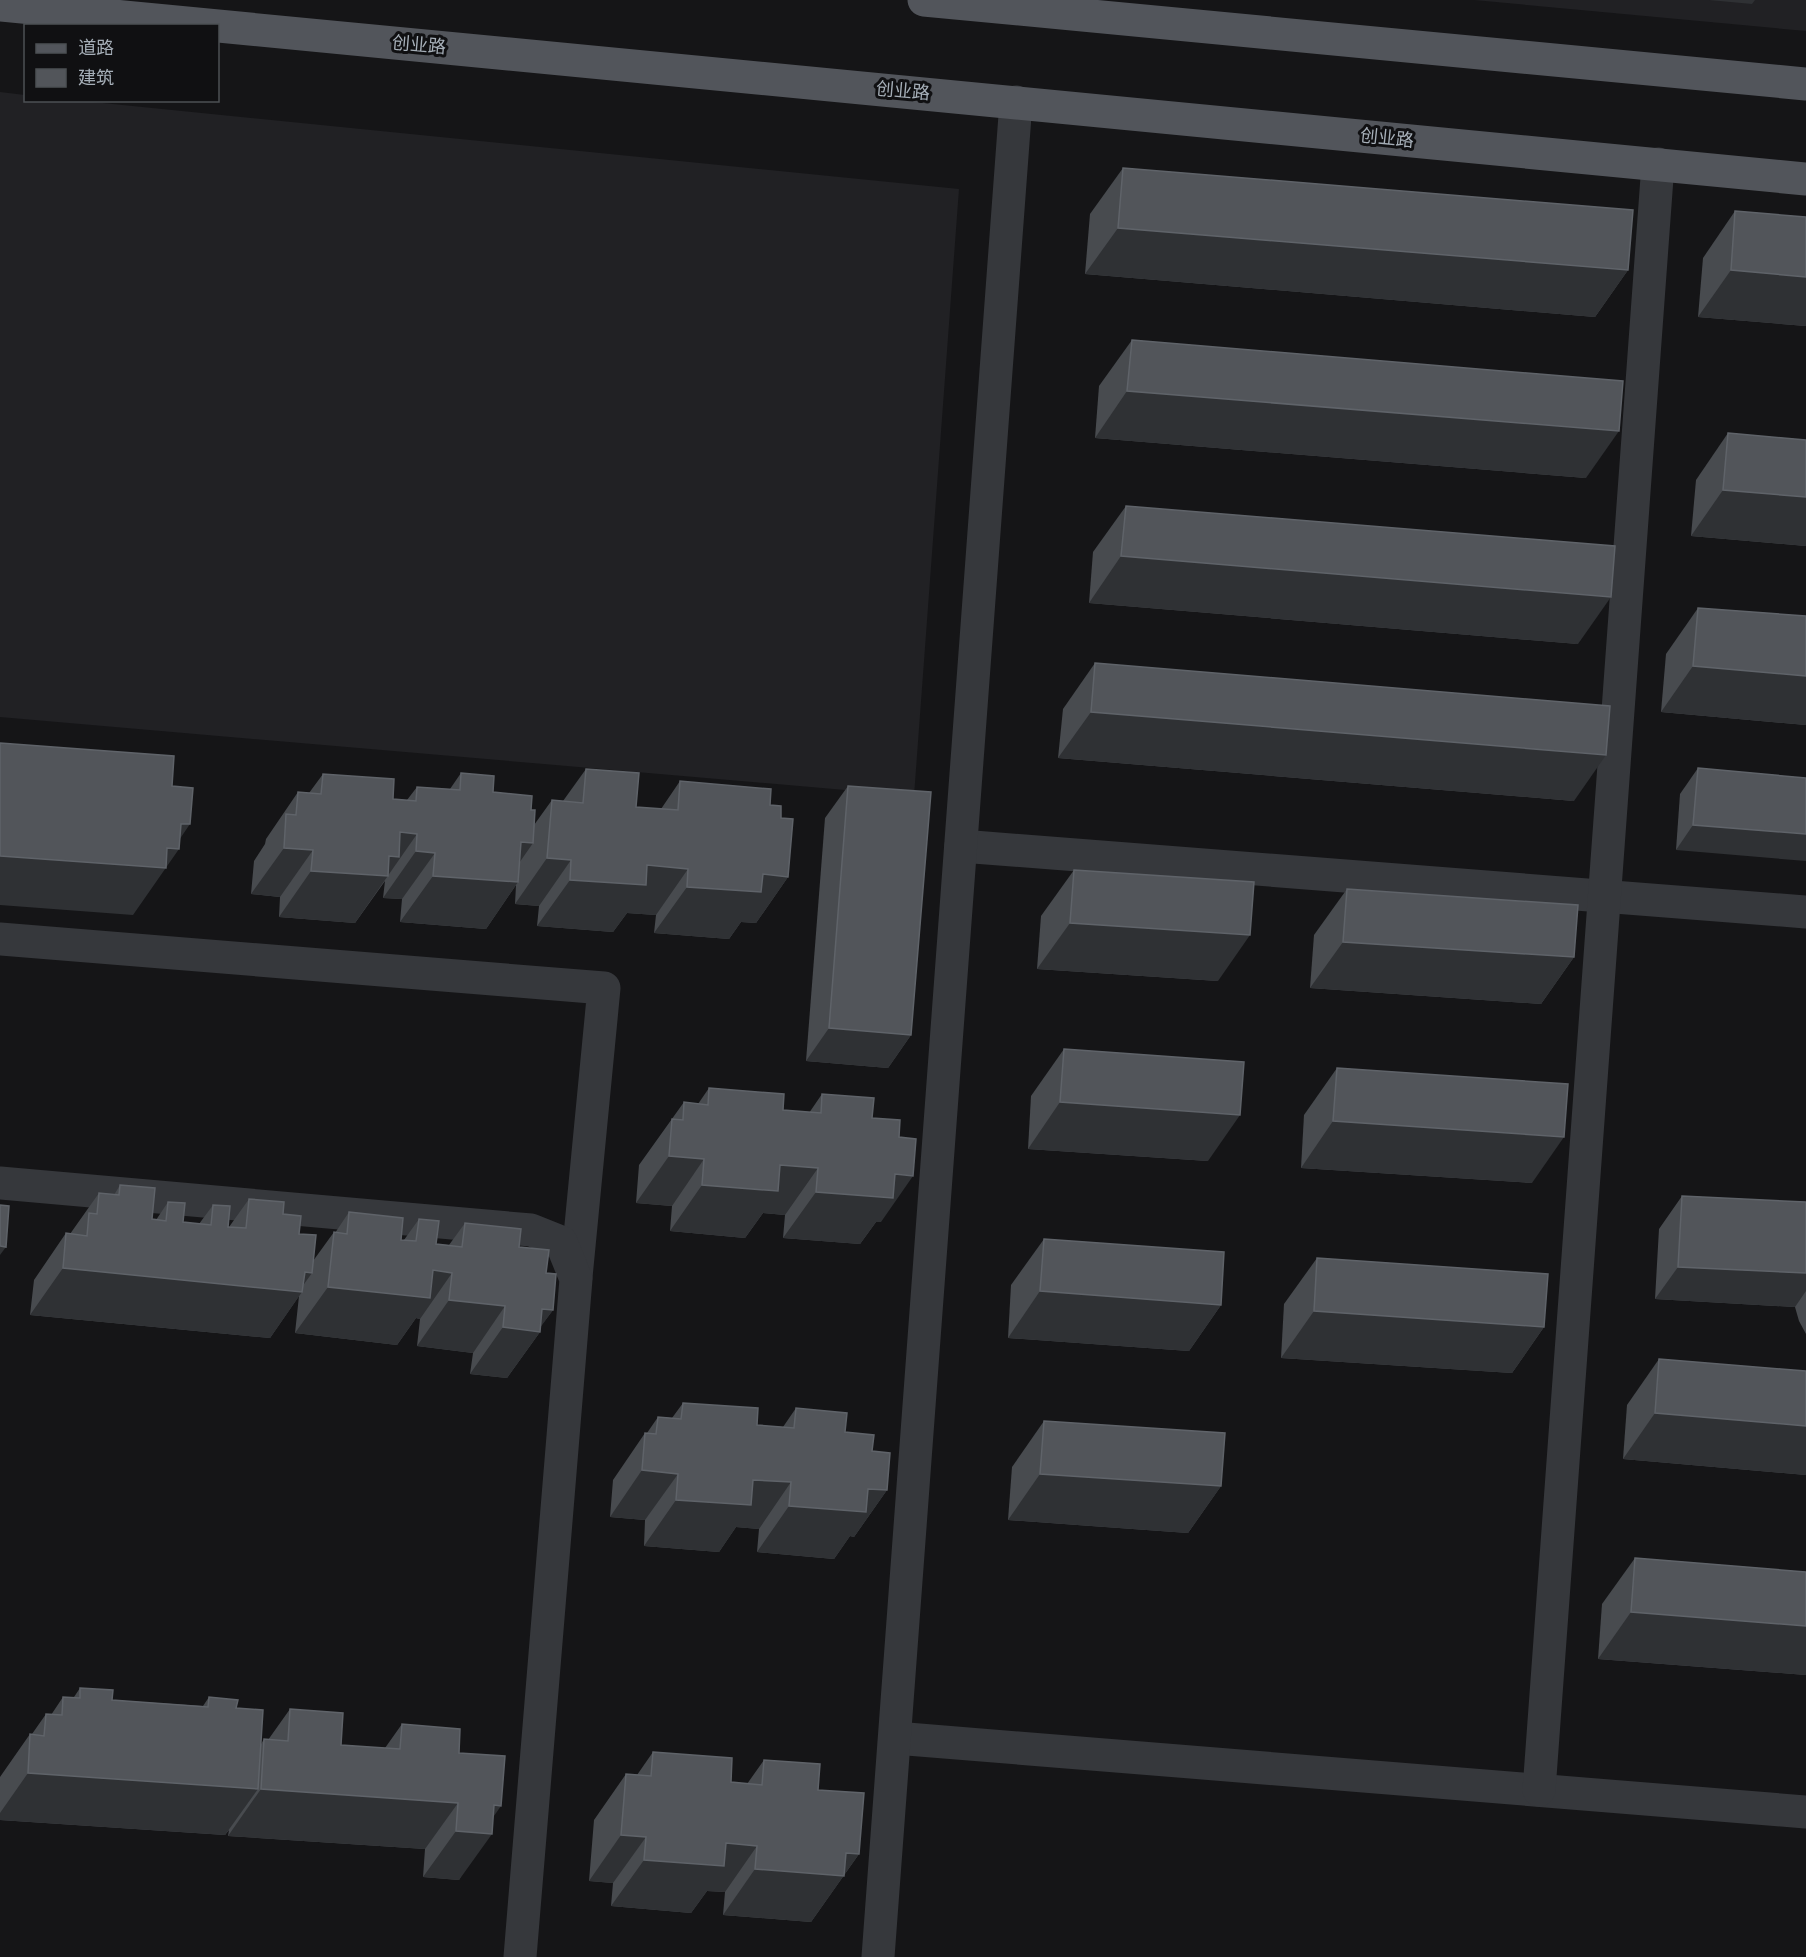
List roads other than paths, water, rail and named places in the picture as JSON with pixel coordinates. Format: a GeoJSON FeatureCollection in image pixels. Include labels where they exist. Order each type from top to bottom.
{"type":"FeatureCollection","features":[{"type":"Feature","properties":{"kind":"main road"},"geometry":{"type":"LineString","coordinates":[[924,0],[1806,84]]}},
{"type":"Feature","properties":{"kind":"main road","name":"创业路"},"geometry":{"type":"LineString","coordinates":[[0,4],[207,24]]}},
{"type":"Feature","properties":{"kind":"main road","name":"创业路"},"geometry":{"type":"LineString","coordinates":[[219,25],[1806,179]]}},
{"type":"Feature","properties":{"kind":"street"},"geometry":{"type":"LineString","coordinates":[[878,1957],[1016,102]]}},
{"type":"Feature","properties":{"kind":"street"},"geometry":{"type":"LineString","coordinates":[[1539,1790],[1658,164]]}},
{"type":"Feature","properties":{"kind":"street"},"geometry":{"type":"LineString","coordinates":[[961,846],[1806,912]]}},
{"type":"Feature","properties":{"kind":"street"},"geometry":{"type":"LineString","coordinates":[[0,939],[604,988],[576,1279],[520,1957]]}},
{"type":"Feature","properties":{"kind":"street"},"geometry":{"type":"LineString","coordinates":[[0,1184],[531,1230],[561,1242],[576,1279]]}},
{"type":"Feature","properties":{"kind":"street"},"geometry":{"type":"LineString","coordinates":[[895,1738],[1806,1812]]}}]}
